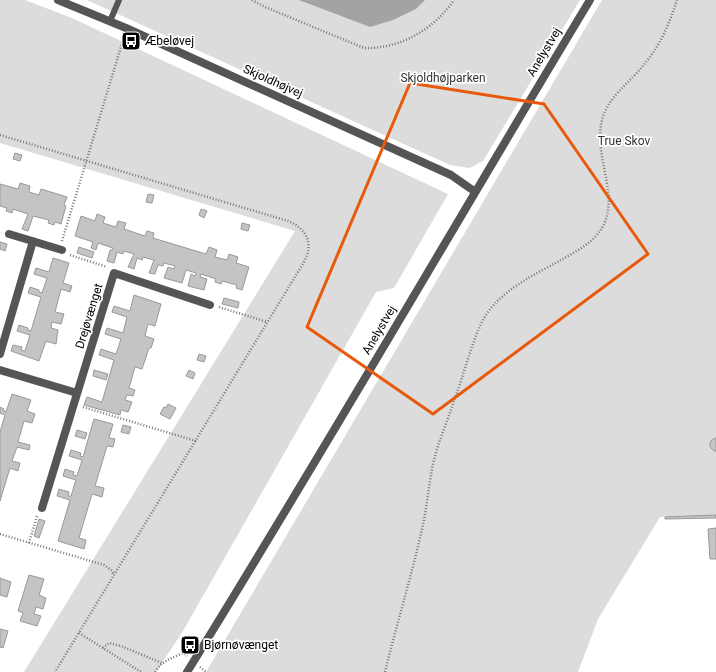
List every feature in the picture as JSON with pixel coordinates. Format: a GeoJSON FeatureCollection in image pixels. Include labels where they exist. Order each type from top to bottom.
{"type":"FeatureCollection","features":[{"type":"Feature","properties":{"kind":"street","name":"Skjoldhøjvej"},"geometry":{"type":"LineString","coordinates":[[58,0],[126,28],[451,175],[474,191]]}},
{"type":"Feature","properties":{"kind":"street","name":"Anelystvej"},"geometry":{"type":"LineString","coordinates":[[187,672],[271,538],[474,191],[590,0]]}},
{"type":"Feature","properties":{"kind":"street"},"geometry":{"type":"LineString","coordinates":[[9,234],[61,250]]}},
{"type":"Feature","properties":{"kind":"street"},"geometry":{"type":"LineString","coordinates":[[0,354],[33,241]]}},
{"type":"Feature","properties":{"kind":"street","name":"Drejøvænget"},"geometry":{"type":"LineString","coordinates":[[42,508],[114,274],[210,304]]}},
{"type":"Feature","properties":{"kind":"street"},"geometry":{"type":"LineString","coordinates":[[0,370],[77,393]]}},
{"type":"Feature","properties":{"kind":"lane"},"geometry":{"type":"LineString","coordinates":[[110,21],[119,0]]}},
{"type":"Feature","properties":{"kind":"path"},"geometry":{"type":"LineString","coordinates":[[252,0],[364,48],[392,45],[418,35],[435,23],[454,0]]}},
{"type":"Feature","properties":{"kind":"path"},"geometry":{"type":"LineString","coordinates":[[385,672],[423,524],[434,462],[481,324],[492,307],[510,291],[537,273],[577,251],[596,236],[604,224],[609,211],[610,198],[601,161],[600,136],[602,119],[608,105],[646,63],[663,38],[677,0]]}},
{"type":"Feature","properties":{"kind":"path"},"geometry":{"type":"LineString","coordinates":[[114,274],[115,270],[61,253],[61,250],[126,28]]}},
{"type":"Feature","properties":{"kind":"path"},"geometry":{"type":"LineString","coordinates":[[0,135],[288,221],[300,228],[308,238],[309,250],[307,256],[56,672]]}},
{"type":"Feature","properties":{"kind":"path"},"geometry":{"type":"LineString","coordinates":[[210,304],[267,322]]}},
{"type":"Feature","properties":{"kind":"path"},"geometry":{"type":"LineString","coordinates":[[74,405],[196,441]]}},
{"type":"Feature","properties":{"kind":"path"},"geometry":{"type":"LineString","coordinates":[[29,543],[40,507],[42,508]]}},
{"type":"Feature","properties":{"kind":"path"},"geometry":{"type":"LineString","coordinates":[[0,534],[104,565],[111,570],[114,576]]}},
{"type":"Feature","properties":{"kind":"path"},"geometry":{"type":"LineString","coordinates":[[79,633],[141,672]]}},
{"type":"Feature","properties":{"kind":"path"},"geometry":{"type":"LineString","coordinates":[[103,648],[109,643],[121,646],[162,663]]}},
{"type":"Feature","properties":{"kind":"path"},"geometry":{"type":"LineString","coordinates":[[155,672],[162,663],[183,653],[194,660]]}},
{"type":"Feature","properties":{"kind":"highlighted area"},"geometry":{"type":"Polygon","coordinates":[[[410,83],[544,104],[648,254],[433,414],[307,327],[410,83]]]}},
{"type":"Feature","properties":{"kind":"green space"},"geometry":{"type":"Polygon","coordinates":[[[0,0],[25,0],[72,18],[448,194],[394,288],[376,292],[183,631],[156,672],[24,672],[295,231],[0,143],[0,0]]]}},
{"type":"Feature","properties":{"kind":"green space","name":"Skjoldhøjparken"},"geometry":{"type":"Polygon","coordinates":[[[87,0],[580,0],[483,161],[470,168],[450,165],[87,0]]]}},
{"type":"Feature","properties":{"kind":"green space","name":"True Skov"},"geometry":{"type":"Polygon","coordinates":[[[602,0],[716,0],[716,516],[660,517],[598,619],[578,672],[206,672],[602,0]]]}},
{"type":"Feature","properties":{"kind":"shaded area"},"geometry":{"type":"Polygon","coordinates":[[[299,0],[425,0],[416,9],[393,20],[370,27],[299,0]]]}},
{"type":"Feature","properties":{"kind":"building"},"geometry":{"type":"Polygon","coordinates":[[[15,153],[22,155],[20,161],[13,159],[15,153]]]}},
{"type":"Feature","properties":{"kind":"building"},"geometry":{"type":"Polygon","coordinates":[[[20,183],[30,186],[29,192],[39,195],[41,189],[67,197],[61,224],[55,222],[54,225],[48,223],[49,220],[33,216],[28,231],[22,229],[28,214],[13,209],[12,213],[6,211],[7,208],[0,206],[0,184],[18,189],[20,183]]]}},
{"type":"Feature","properties":{"kind":"building"},"geometry":{"type":"Polygon","coordinates":[[[148,194],[154,195],[152,203],[146,202],[148,194]]]}},
{"type":"Feature","properties":{"kind":"building"},"geometry":{"type":"Polygon","coordinates":[[[201,209],[207,211],[204,218],[199,215],[201,209]]]}},
{"type":"Feature","properties":{"kind":"building"},"geometry":{"type":"Polygon","coordinates":[[[97,214],[105,217],[103,223],[116,227],[118,221],[126,223],[124,229],[145,236],[147,231],[154,233],[153,238],[206,254],[209,247],[217,250],[215,257],[227,260],[229,254],[238,257],[236,263],[249,267],[242,290],[236,288],[237,285],[222,281],[221,284],[215,282],[216,279],[201,274],[200,277],[207,279],[204,290],[188,286],[191,274],[195,276],[196,273],[186,270],[182,283],[164,278],[168,267],[174,269],[175,266],[164,263],[163,266],[158,265],[155,274],[149,273],[154,260],[143,257],[142,260],[137,258],[134,269],[128,267],[134,254],[124,251],[123,254],[117,252],[114,263],[107,261],[110,250],[113,248],[98,243],[96,250],[91,248],[93,242],[75,236],[81,216],[95,221],[97,214]]]}},
{"type":"Feature","properties":{"kind":"building"},"geometry":{"type":"Polygon","coordinates":[[[242,223],[250,225],[248,231],[241,229],[242,223]]]}},
{"type":"Feature","properties":{"kind":"building"},"geometry":{"type":"Polygon","coordinates":[[[0,242],[7,244],[5,251],[0,249],[0,242]]]}},
{"type":"Feature","properties":{"kind":"building"},"geometry":{"type":"Polygon","coordinates":[[[79,247],[94,252],[92,258],[77,253],[79,247]]]}},
{"type":"Feature","properties":{"kind":"building"},"geometry":{"type":"Polygon","coordinates":[[[53,258],[69,263],[63,283],[72,286],[70,292],[61,289],[55,312],[64,314],[61,324],[52,322],[51,328],[58,330],[56,344],[46,341],[39,361],[11,351],[13,345],[22,347],[21,350],[25,351],[30,335],[17,331],[19,325],[28,328],[28,330],[31,331],[41,297],[28,293],[30,287],[39,290],[39,292],[42,293],[47,278],[34,274],[36,268],[49,272],[53,258]]]}},
{"type":"Feature","properties":{"kind":"building"},"geometry":{"type":"Polygon","coordinates":[[[134,295],[161,304],[155,326],[148,324],[145,336],[154,339],[151,348],[149,348],[142,369],[135,367],[129,388],[135,390],[133,396],[127,395],[125,400],[132,402],[128,412],[121,410],[120,415],[84,405],[87,397],[102,402],[114,360],[99,355],[101,349],[116,354],[121,339],[105,334],[107,328],[123,333],[127,317],[112,312],[114,306],[130,311],[134,295]]]}},
{"type":"Feature","properties":{"kind":"building"},"geometry":{"type":"Polygon","coordinates":[[[224,298],[239,302],[238,308],[222,304],[224,298]]]}},
{"type":"Feature","properties":{"kind":"building"},"geometry":{"type":"Polygon","coordinates":[[[199,354],[206,356],[204,362],[197,360],[199,354]]]}},
{"type":"Feature","properties":{"kind":"building"},"geometry":{"type":"Polygon","coordinates":[[[94,370],[108,374],[106,380],[93,376],[94,370]]]}},
{"type":"Feature","properties":{"kind":"building"},"geometry":{"type":"Polygon","coordinates":[[[189,370],[195,373],[193,379],[186,376],[189,370]]]}},
{"type":"Feature","properties":{"kind":"building"},"geometry":{"type":"Polygon","coordinates":[[[12,394],[31,400],[27,411],[35,414],[32,423],[24,421],[18,442],[30,445],[29,450],[17,447],[12,461],[20,463],[18,471],[10,468],[0,501],[0,432],[5,415],[0,413],[0,407],[6,412],[12,394]]]}},
{"type":"Feature","properties":{"kind":"building"},"geometry":{"type":"Polygon","coordinates":[[[168,404],[176,408],[170,419],[160,414],[164,407],[166,408],[168,404]]]}},
{"type":"Feature","properties":{"kind":"building"},"geometry":{"type":"Polygon","coordinates":[[[94,419],[113,424],[109,438],[115,439],[113,447],[107,446],[95,486],[104,488],[102,497],[92,494],[79,538],[86,540],[84,549],[58,541],[70,500],[57,496],[59,489],[69,492],[68,496],[71,496],[76,480],[63,476],[65,469],[74,472],[73,475],[77,476],[82,460],[69,456],[71,450],[81,453],[80,456],[83,457],[94,419]]]}},
{"type":"Feature","properties":{"kind":"building"},"geometry":{"type":"Polygon","coordinates":[[[123,425],[131,427],[129,434],[121,432],[123,425]]]}},
{"type":"Feature","properties":{"kind":"building"},"geometry":{"type":"Polygon","coordinates":[[[77,430],[87,433],[85,439],[75,436],[77,430]]]}},
{"type":"Feature","properties":{"kind":"building"},"geometry":{"type":"Polygon","coordinates":[[[716,438],[716,451],[714,451],[710,447],[710,442],[716,438]]]}},
{"type":"Feature","properties":{"kind":"building"},"geometry":{"type":"Polygon","coordinates":[[[716,515],[716,518],[665,519],[665,517],[716,515]]]}},
{"type":"Feature","properties":{"kind":"building"},"geometry":{"type":"Polygon","coordinates":[[[39,519],[45,521],[39,538],[34,536],[39,519]]]}},
{"type":"Feature","properties":{"kind":"building"},"geometry":{"type":"Polygon","coordinates":[[[716,528],[716,559],[710,559],[708,529],[716,528]]]}},
{"type":"Feature","properties":{"kind":"building"},"geometry":{"type":"Polygon","coordinates":[[[29,575],[44,579],[39,595],[46,598],[43,609],[36,607],[34,614],[41,616],[37,626],[20,621],[23,613],[18,611],[29,575]]]}},
{"type":"Feature","properties":{"kind":"building"},"geometry":{"type":"Polygon","coordinates":[[[0,578],[11,582],[7,597],[0,595],[0,578]]]}},
{"type":"Feature","properties":{"kind":"building"},"geometry":{"type":"Polygon","coordinates":[[[0,629],[8,631],[3,648],[0,647],[0,629]]]}},
{"type":"Feature","properties":{"kind":"place","name":"Æbeløvej"},"geometry":{"type":"Point","coordinates":[131,41]}},
{"type":"Feature","properties":{"kind":"place","name":"Bjørnøvænget"},"geometry":{"type":"Point","coordinates":[190,645]}}]}
